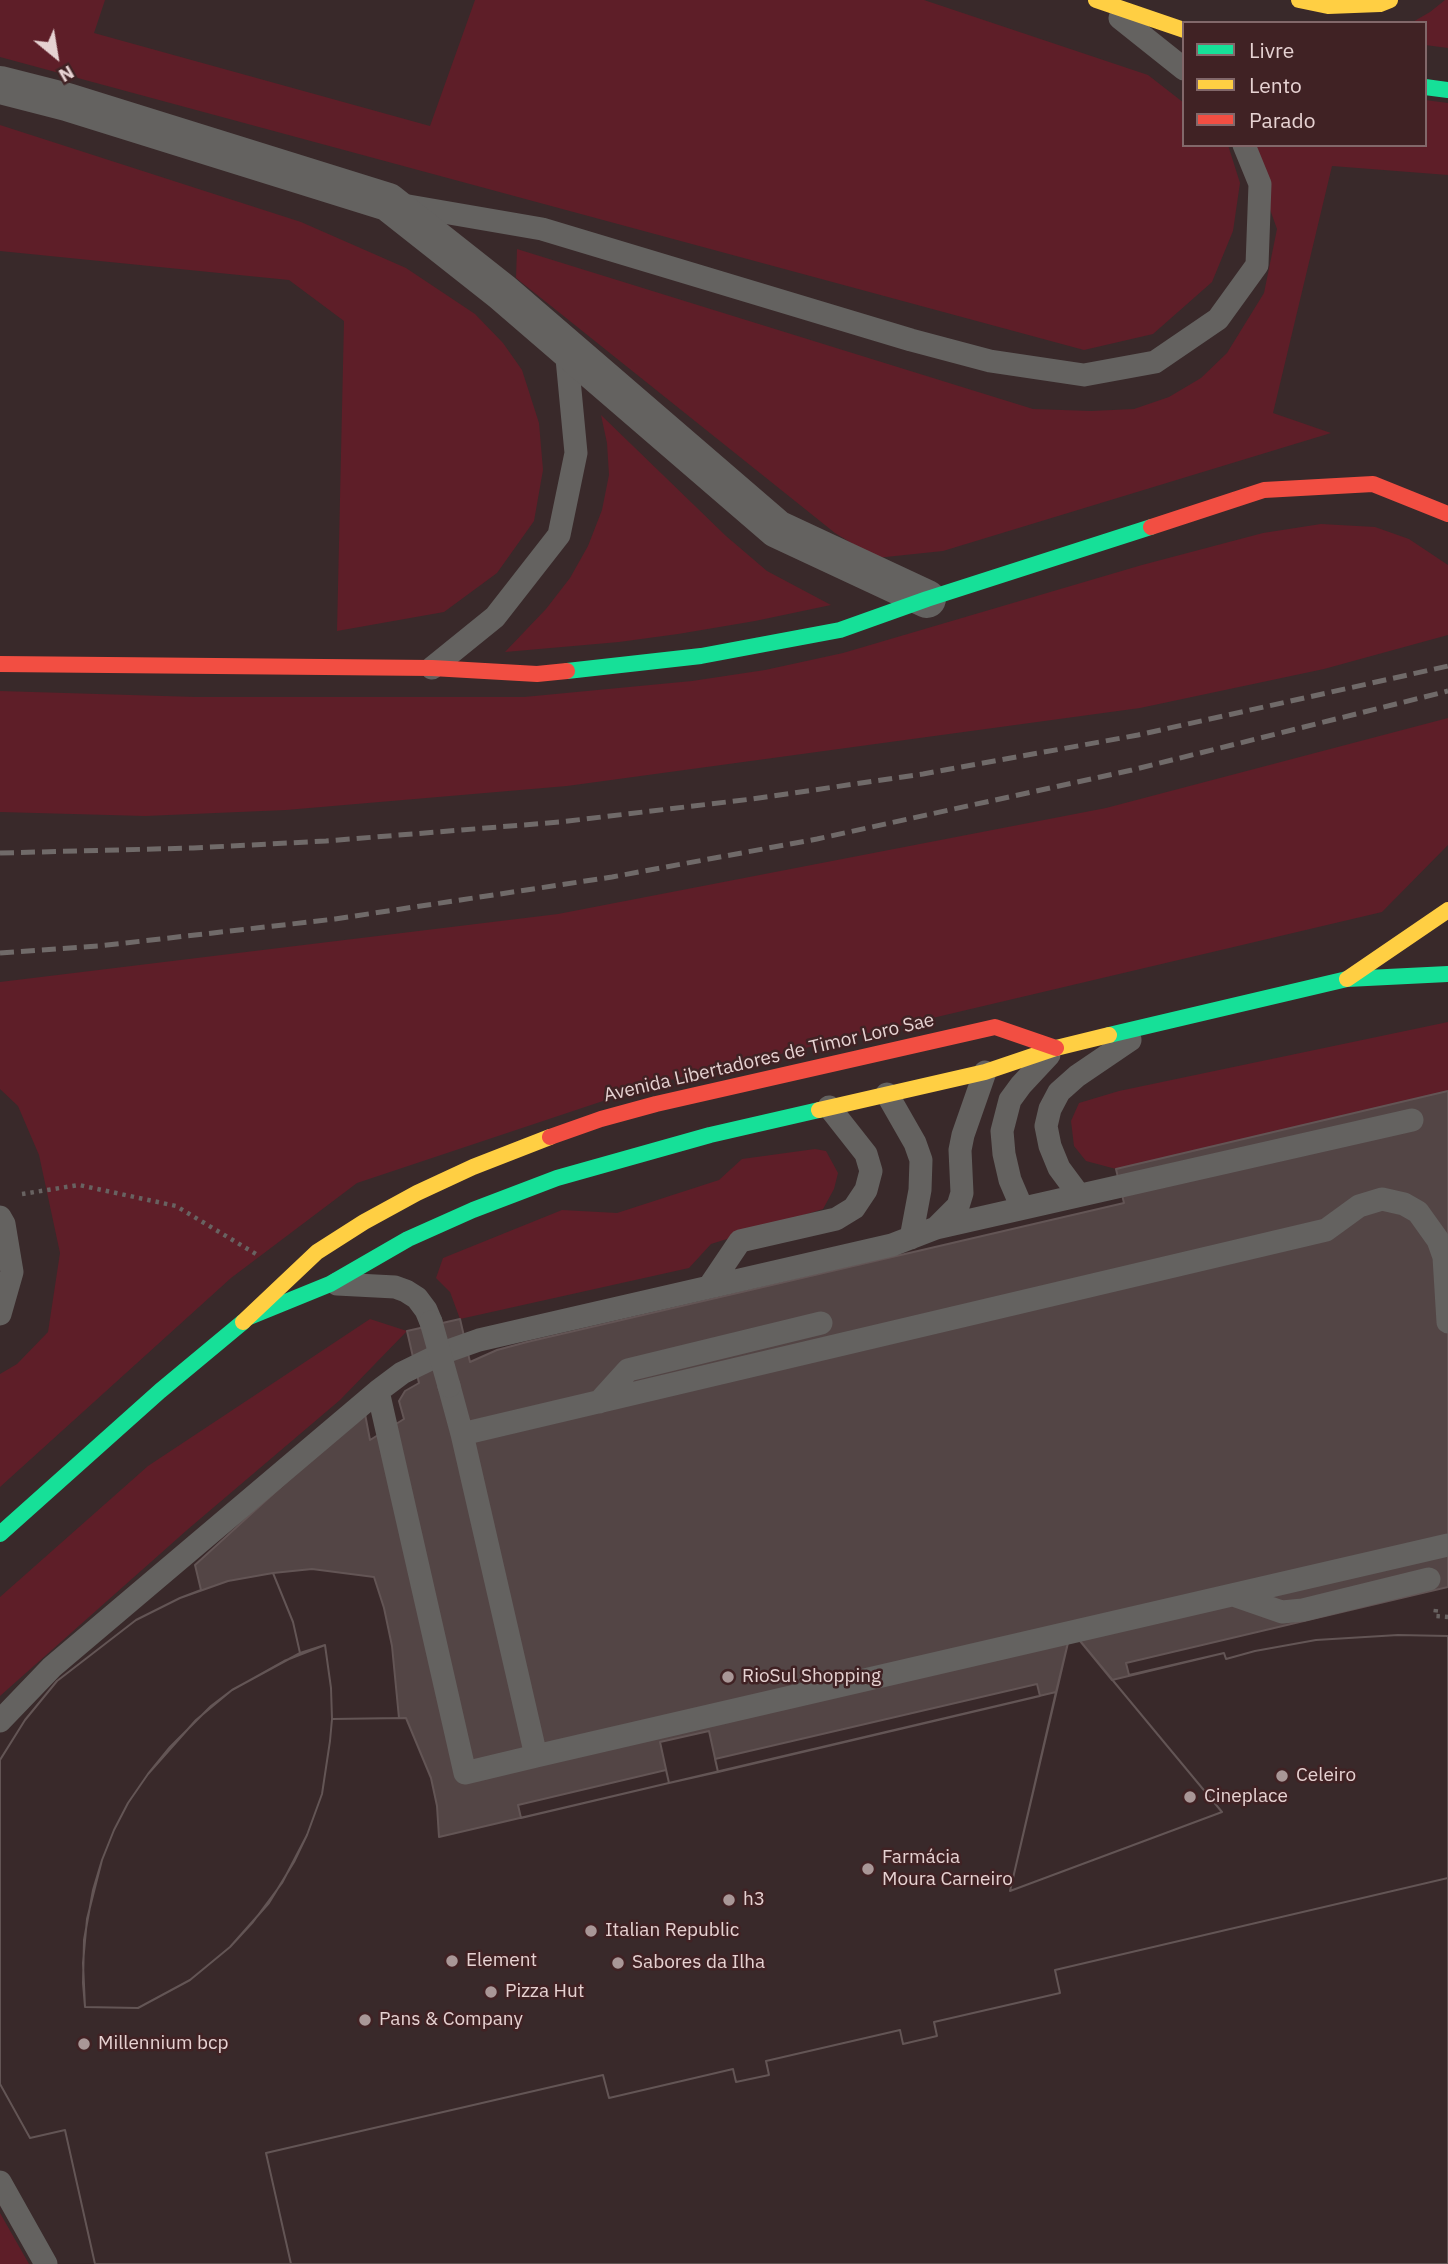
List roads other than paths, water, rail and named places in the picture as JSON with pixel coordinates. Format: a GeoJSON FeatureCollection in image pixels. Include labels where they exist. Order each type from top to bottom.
{"type":"FeatureCollection","features":[{"type":"Feature","properties":{"kind":"main road"},"geometry":{"type":"LineString","coordinates":[[1097,0],[1182,29]]}},
{"type":"Feature","properties":{"kind":"main road"},"geometry":{"type":"LineString","coordinates":[[1299,0],[1328,6],[1380,4],[1390,0]]}},
{"type":"Feature","properties":{"kind":"main road"},"geometry":{"type":"LineString","coordinates":[[1427,87],[1448,90]]}},
{"type":"Feature","properties":{"kind":"main road"},"geometry":{"type":"LineString","coordinates":[[0,664],[432,668],[537,674],[701,656],[840,630],[927,599],[1264,490],[1373,484],[1448,514]]}},
{"type":"Feature","properties":{"kind":"main road","name":"Avenida Libertadores de Timor Loro Sae"},"geometry":{"type":"LineString","coordinates":[[1348,979],[1448,910]]}},
{"type":"Feature","properties":{"kind":"main road","name":"Avenida Libertadores de Timor Loro Sae"},"geometry":{"type":"LineString","coordinates":[[250,1317],[330,1284],[419,1234],[472,1210],[557,1178],[710,1135],[985,1072],[1056,1048],[1348,979],[1448,974]]}},
{"type":"Feature","properties":{"kind":"main road"},"geometry":{"type":"LineString","coordinates":[[985,1072],[995,1027],[1056,1048]]}},
{"type":"Feature","properties":{"kind":"main road","name":"Avenida Libertadores de Timor Loro Sae"},"geometry":{"type":"LineString","coordinates":[[0,1534],[160,1391],[250,1317],[317,1252],[364,1222],[428,1188],[472,1167],[601,1119],[656,1104],[995,1027]]}},
{"type":"Feature","properties":{"kind":"main road"},"geometry":{"type":"LineString","coordinates":[[833,1063],[887,1094]]}},
{"type":"Feature","properties":{"kind":"street"},"geometry":{"type":"LineString","coordinates":[[0,85],[67,102],[388,202],[502,292],[777,528],[927,599]]}},
{"type":"Feature","properties":{"kind":"lane"},"geometry":{"type":"LineString","coordinates":[[1097,0],[1182,67]]}},
{"type":"Feature","properties":{"kind":"lane"},"geometry":{"type":"LineString","coordinates":[[388,202],[542,229],[911,340],[990,361],[1084,375],[1155,362],[1218,319],[1257,265],[1260,184],[1245,147]]}},
{"type":"Feature","properties":{"kind":"lane"},"geometry":{"type":"LineString","coordinates":[[432,668],[495,617],[559,535],[576,453],[566,348]]}},
{"type":"Feature","properties":{"kind":"lane"},"geometry":{"type":"LineString","coordinates":[[1079,1195],[1059,1168],[1050,1146],[1046,1126],[1050,1109],[1059,1092],[1077,1076],[1152,1025]]}},
{"type":"Feature","properties":{"kind":"lane"},"geometry":{"type":"LineString","coordinates":[[1022,1208],[1010,1180],[1002,1131],[1010,1100],[1056,1048]]}},
{"type":"Feature","properties":{"kind":"lane"},"geometry":{"type":"LineString","coordinates":[[936,1228],[958,1206],[962,1194],[960,1150],[985,1072]]}},
{"type":"Feature","properties":{"kind":"lane"},"geometry":{"type":"LineString","coordinates":[[887,1094],[915,1143],[921,1160],[920,1189],[911,1238]]}},
{"type":"Feature","properties":{"kind":"lane"},"geometry":{"type":"LineString","coordinates":[[709,1287],[740,1241],[836,1219],[854,1208],[866,1190],[871,1171],[866,1154],[829,1107]]}},
{"type":"Feature","properties":{"kind":"lane"},"geometry":{"type":"LineString","coordinates":[[0,1721],[52,1667],[378,1391],[402,1373],[445,1352],[479,1340],[892,1245],[936,1228],[1412,1120]]}},
{"type":"Feature","properties":{"kind":"lane"},"geometry":{"type":"LineString","coordinates":[[462,1434],[1326,1230],[1359,1206],[1382,1199],[1404,1204],[1418,1212],[1438,1240],[1444,1257],[1448,1322]]}},
{"type":"Feature","properties":{"kind":"lane"},"geometry":{"type":"LineString","coordinates":[[0,1217],[4,1224],[12,1272],[0,1314]]}},
{"type":"Feature","properties":{"kind":"lane"},"geometry":{"type":"LineString","coordinates":[[330,1284],[395,1287],[406,1291],[417,1298],[431,1322],[462,1434],[536,1756]]}},
{"type":"Feature","properties":{"kind":"lane"},"geometry":{"type":"LineString","coordinates":[[599,1402],[628,1370],[821,1323]]}},
{"type":"Feature","properties":{"kind":"lane"},"geometry":{"type":"LineString","coordinates":[[378,1391],[466,1773],[1448,1545]]}},
{"type":"Feature","properties":{"kind":"lane"},"geometry":{"type":"LineString","coordinates":[[1233,1595],[1282,1612],[1303,1610],[1429,1579]]}},
{"type":"Feature","properties":{"kind":"lane"},"geometry":{"type":"LineString","coordinates":[[0,2182],[46,2264]]}},
{"type":"Feature","properties":{"kind":"railway"},"geometry":{"type":"LineString","coordinates":[[0,853],[193,848],[326,841],[560,822],[752,799],[923,774],[1138,735],[1448,666]]}},
{"type":"Feature","properties":{"kind":"railway"},"geometry":{"type":"LineString","coordinates":[[0,953],[99,946],[335,919],[612,877],[817,839],[1132,770],[1448,691]]}},
{"type":"Feature","properties":{"kind":"place","name":"RioSul Shopping"},"geometry":{"type":"Point","coordinates":[728,1677]}},
{"type":"Feature","properties":{"kind":"place","name":"Celeiro"},"geometry":{"type":"Point","coordinates":[1282,1776]}},
{"type":"Feature","properties":{"kind":"place","name":"Cineplace"},"geometry":{"type":"Point","coordinates":[1190,1797]}},
{"type":"Feature","properties":{"kind":"place","name":"Farmácia Moura Carneiro"},"geometry":{"type":"Point","coordinates":[868,1869]}},
{"type":"Feature","properties":{"kind":"place","name":"h3"},"geometry":{"type":"Point","coordinates":[729,1900]}},
{"type":"Feature","properties":{"kind":"place","name":"Italian Republic"},"geometry":{"type":"Point","coordinates":[591,1931]}},
{"type":"Feature","properties":{"kind":"place","name":"Element"},"geometry":{"type":"Point","coordinates":[452,1961]}},
{"type":"Feature","properties":{"kind":"place","name":"Sabores da Ilha"},"geometry":{"type":"Point","coordinates":[618,1963]}},
{"type":"Feature","properties":{"kind":"place","name":"Pizza Hut"},"geometry":{"type":"Point","coordinates":[491,1992]}},
{"type":"Feature","properties":{"kind":"place","name":"Pans & Company"},"geometry":{"type":"Point","coordinates":[365,2020]}},
{"type":"Feature","properties":{"kind":"place","name":"Millennium bcp"},"geometry":{"type":"Point","coordinates":[84,2044]}}]}
